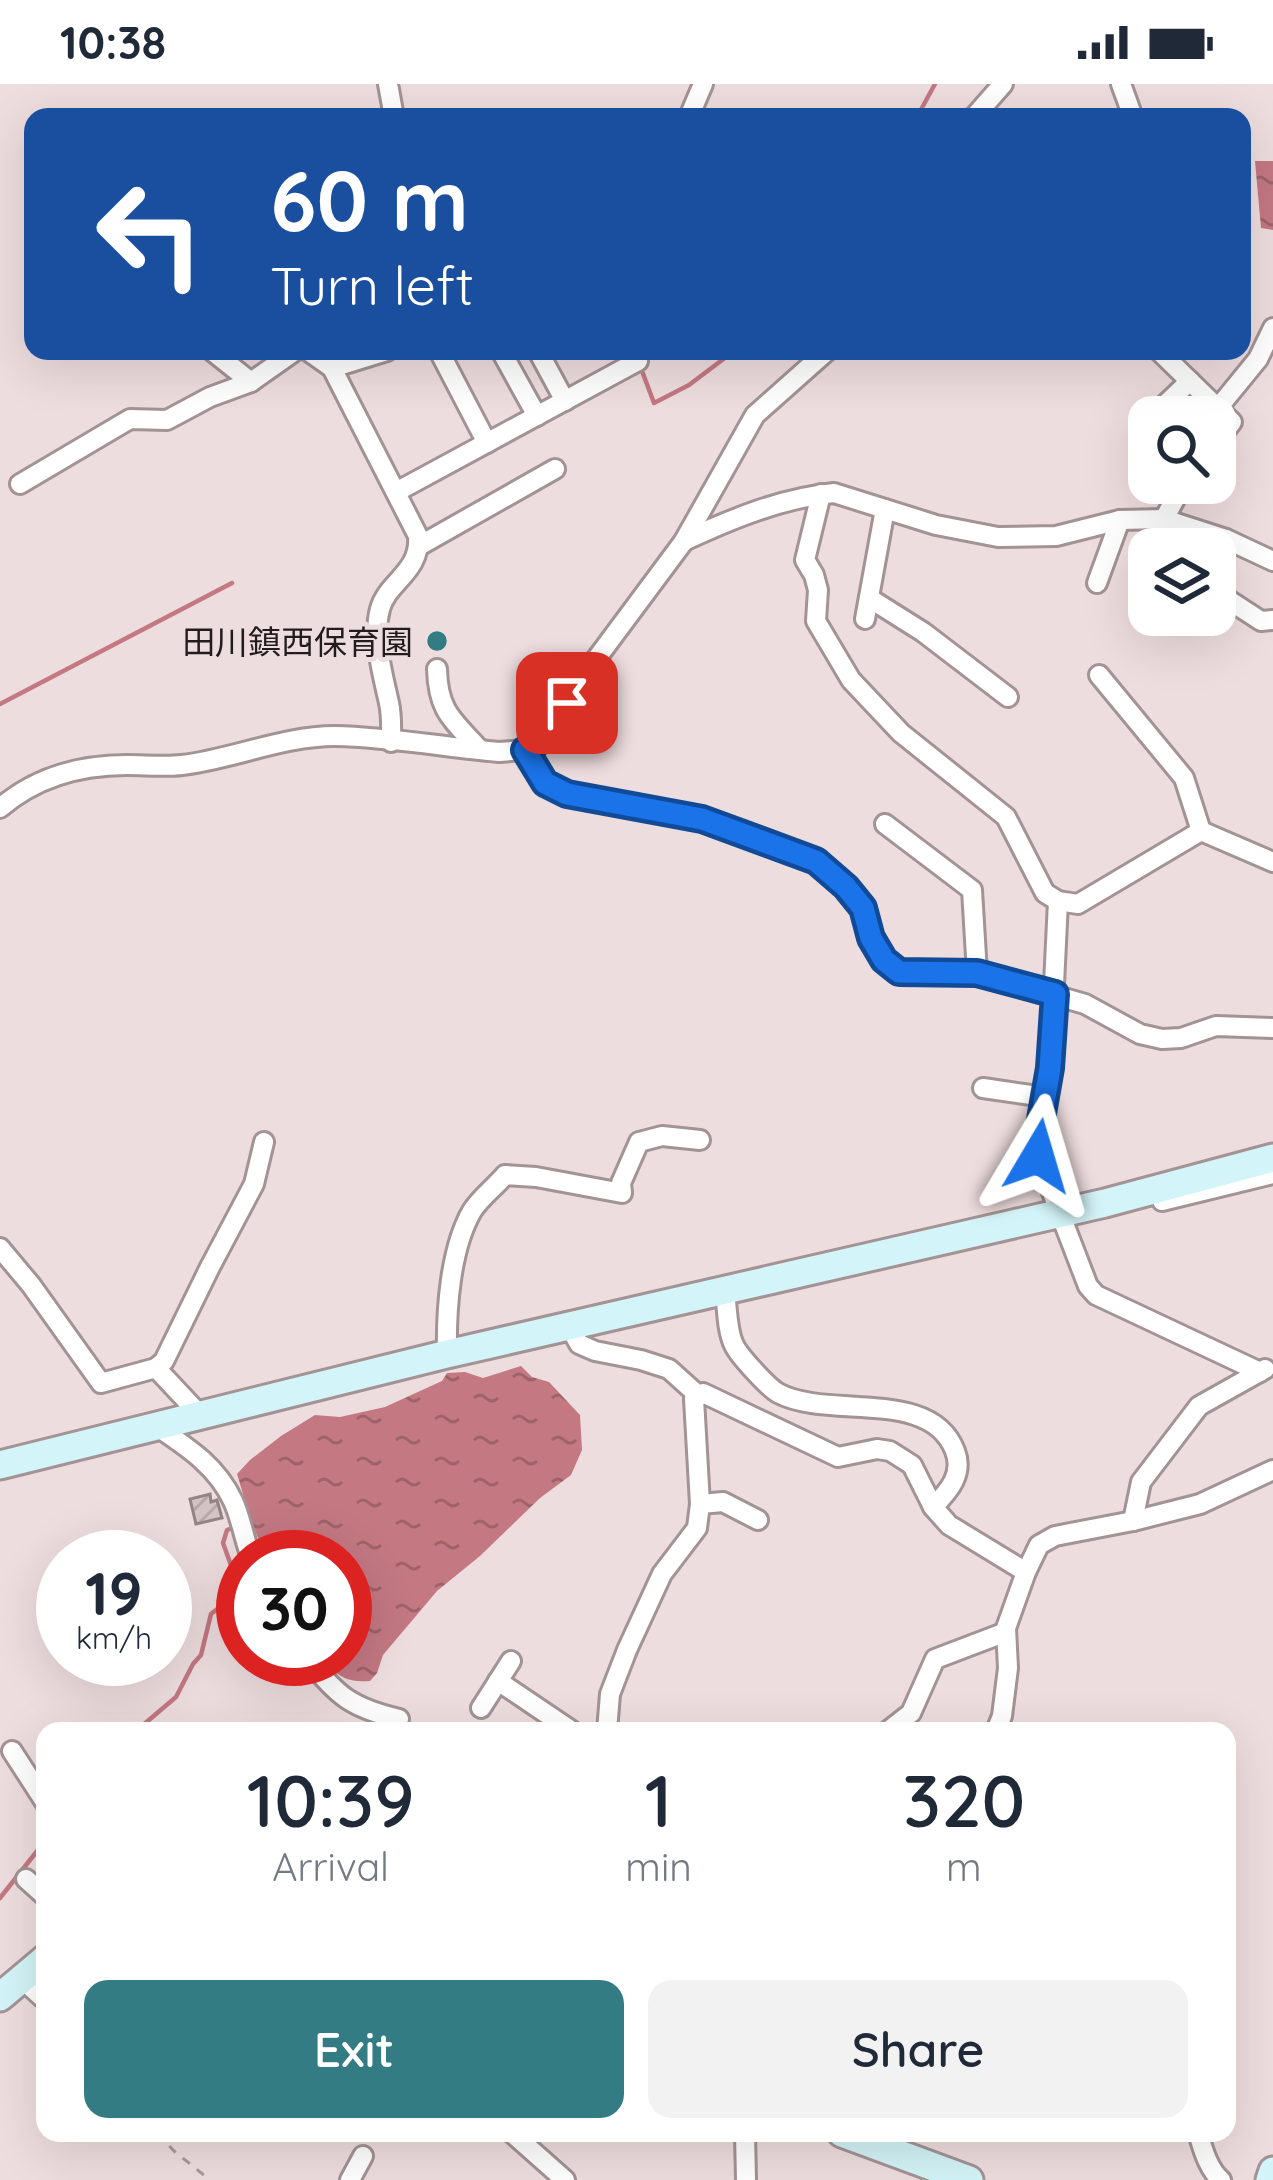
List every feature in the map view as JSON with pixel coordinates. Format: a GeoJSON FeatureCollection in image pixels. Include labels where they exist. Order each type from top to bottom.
{"type":"FeatureCollection","features":[{"type":"Feature","properties":{"kind":"street"},"geometry":{"type":"LineString","coordinates":[[982,108],[1004,84]]}},
{"type":"Feature","properties":{"kind":"street"},"geometry":{"type":"LineString","coordinates":[[1228,396],[1258,359],[1273,328]]}},
{"type":"Feature","properties":{"kind":"street"},"geometry":{"type":"LineString","coordinates":[[223,360],[250,382]]}},
{"type":"Feature","properties":{"kind":"street"},"geometry":{"type":"LineString","coordinates":[[20,484],[130,419],[167,420],[250,382],[282,360]]}},
{"type":"Feature","properties":{"kind":"street"},"geometry":{"type":"LineString","coordinates":[[323,360],[332,368],[418,536],[414,560],[382,601],[377,625],[391,708],[391,742]]}},
{"type":"Feature","properties":{"kind":"street"},"geometry":{"type":"LineString","coordinates":[[332,368],[358,360]]}},
{"type":"Feature","properties":{"kind":"street"},"geometry":{"type":"LineString","coordinates":[[444,360],[487,443]]}},
{"type":"Feature","properties":{"kind":"street"},"geometry":{"type":"LineString","coordinates":[[506,360],[537,416]]}},
{"type":"Feature","properties":{"kind":"street"},"geometry":{"type":"LineString","coordinates":[[543,360],[565,400]]}},
{"type":"Feature","properties":{"kind":"street"},"geometry":{"type":"LineString","coordinates":[[0,808],[17,794],[70,771],[216,761],[333,736],[525,750],[543,739],[684,541],[755,415],[817,360]]}},
{"type":"Feature","properties":{"kind":"street"},"geometry":{"type":"LineString","coordinates":[[1168,360],[1206,396]]}},
{"type":"Feature","properties":{"kind":"street"},"geometry":{"type":"LineString","coordinates":[[396,492],[638,361]]}},
{"type":"Feature","properties":{"kind":"street"},"geometry":{"type":"LineString","coordinates":[[1174,396],[1190,381]]}},
{"type":"Feature","properties":{"kind":"street"},"geometry":{"type":"LineString","coordinates":[[419,546],[555,469]]}},
{"type":"Feature","properties":{"kind":"street"},"geometry":{"type":"LineString","coordinates":[[684,541],[734,518],[834,493],[936,525],[998,537],[1056,536],[1120,520],[1163,519],[1191,528]]}},
{"type":"Feature","properties":{"kind":"street"},"geometry":{"type":"LineString","coordinates":[[821,494],[805,560],[818,590],[816,621],[851,680],[901,733],[1006,817],[1045,892],[1058,901],[1078,904],[1201,830]]}},
{"type":"Feature","properties":{"kind":"street"},"geometry":{"type":"LineString","coordinates":[[1163,519],[1172,504]]}},
{"type":"Feature","properties":{"kind":"street"},"geometry":{"type":"LineString","coordinates":[[865,620],[885,509]]}},
{"type":"Feature","properties":{"kind":"street"},"geometry":{"type":"LineString","coordinates":[[1097,583],[1120,520]]}},
{"type":"Feature","properties":{"kind":"street"},"geometry":{"type":"LineString","coordinates":[[1236,543],[1273,560]]}},
{"type":"Feature","properties":{"kind":"street"},"geometry":{"type":"LineString","coordinates":[[869,598],[923,632],[1008,697]]}},
{"type":"Feature","properties":{"kind":"street"},"geometry":{"type":"LineString","coordinates":[[1236,605],[1261,622],[1273,620]]}},
{"type":"Feature","properties":{"kind":"street"},"geometry":{"type":"LineString","coordinates":[[437,669],[438,694],[445,710],[480,750]]}},
{"type":"Feature","properties":{"kind":"street"},"geometry":{"type":"LineString","coordinates":[[1099,675],[1184,778],[1201,830],[1273,862]]}},
{"type":"Feature","properties":{"kind":"street"},"geometry":{"type":"LineString","coordinates":[[525,750],[545,783],[567,794],[702,819],[816,861],[863,908],[871,938],[884,960],[899,972],[977,973],[1085,1004],[1140,1034],[1162,1039],[1216,1026],[1273,1028]]}},
{"type":"Feature","properties":{"kind":"street"},"geometry":{"type":"LineString","coordinates":[[885,824],[972,890],[977,973]]}},
{"type":"Feature","properties":{"kind":"street"},"geometry":{"type":"LineString","coordinates":[[1058,901],[1055,994],[1038,1156],[1088,1286],[1096,1295],[1263,1370],[1199,1406],[1141,1482],[1133,1521]]}},
{"type":"Feature","properties":{"kind":"street"},"geometry":{"type":"LineString","coordinates":[[983,1088],[1045,1097]]}},
{"type":"Feature","properties":{"kind":"street"},"geometry":{"type":"LineString","coordinates":[[447,1354],[446,1310],[460,1245],[473,1210],[505,1175],[622,1192],[621,1183],[639,1142],[662,1136],[700,1140]]}},
{"type":"Feature","properties":{"kind":"street"},"geometry":{"type":"LineString","coordinates":[[0,1248],[100,1383],[156,1368],[164,1361],[254,1184],[263,1142]]}},
{"type":"Feature","properties":{"kind":"street"},"geometry":{"type":"LineString","coordinates":[[1061,1220],[1273,1158]]}},
{"type":"Feature","properties":{"kind":"street"},"geometry":{"type":"LineString","coordinates":[[0,1465],[725,1290],[1273,1174]]}},
{"type":"Feature","properties":{"kind":"street"},"geometry":{"type":"LineString","coordinates":[[725,1290],[734,1345],[774,1391],[797,1401],[916,1414],[935,1424],[954,1448],[958,1466],[952,1488],[933,1507]]}},
{"type":"Feature","properties":{"kind":"street"},"geometry":{"type":"LineString","coordinates":[[569,1326],[579,1344],[669,1369],[699,1396]]}},
{"type":"Feature","properties":{"kind":"street"},"geometry":{"type":"LineString","coordinates":[[156,1368],[201,1415]]}},
{"type":"Feature","properties":{"kind":"street"},"geometry":{"type":"LineString","coordinates":[[608,1722],[610,1694],[627,1650],[662,1574],[697,1528],[694,1399],[703,1394],[838,1457],[890,1451],[912,1465],[933,1507],[950,1525],[1026,1572]]}},
{"type":"Feature","properties":{"kind":"street"},"geometry":{"type":"LineString","coordinates":[[156,1426],[219,1475],[243,1530]]}},
{"type":"Feature","properties":{"kind":"street"},"geometry":{"type":"LineString","coordinates":[[1000,1722],[1008,1668],[1006,1632],[1039,1545],[1055,1536],[1200,1504],[1273,1470]]}},
{"type":"Feature","properties":{"kind":"street"},"geometry":{"type":"LineString","coordinates":[[700,1504],[724,1502],[758,1520]]}},
{"type":"Feature","properties":{"kind":"street"},"geometry":{"type":"LineString","coordinates":[[899,1722],[910,1713],[935,1659],[1006,1632]]}},
{"type":"Feature","properties":{"kind":"street"},"geometry":{"type":"LineString","coordinates":[[481,1708],[511,1661]]}},
{"type":"Feature","properties":{"kind":"street"},"geometry":{"type":"LineString","coordinates":[[498,1681],[559,1722]]}},
{"type":"Feature","properties":{"kind":"street"},"geometry":{"type":"LineString","coordinates":[[332,1686],[366,1712],[399,1719]]}},
{"type":"Feature","properties":{"kind":"street"},"geometry":{"type":"LineString","coordinates":[[12,1751],[36,1788]]}},
{"type":"Feature","properties":{"kind":"street"},"geometry":{"type":"LineString","coordinates":[[28,1775],[36,1769]]}},
{"type":"Feature","properties":{"kind":"street"},"geometry":{"type":"LineString","coordinates":[[26,1880],[36,1888]]}},
{"type":"Feature","properties":{"kind":"street"},"geometry":{"type":"LineString","coordinates":[[11,1988],[36,1967]]}},
{"type":"Feature","properties":{"kind":"street"},"geometry":{"type":"LineString","coordinates":[[522,2142],[565,2180]]}},
{"type":"Feature","properties":{"kind":"street"},"geometry":{"type":"LineString","coordinates":[[745,2142],[746,2180]]}},
{"type":"Feature","properties":{"kind":"street"},"geometry":{"type":"LineString","coordinates":[[866,2142],[969,2180]]}},
{"type":"Feature","properties":{"kind":"street"},"geometry":{"type":"LineString","coordinates":[[1201,2142],[1221,2180]]}},
{"type":"Feature","properties":{"kind":"street"},"geometry":{"type":"LineString","coordinates":[[350,2180],[363,2156]]}},
{"type":"Feature","properties":{"kind":"street"},"geometry":{"type":"LineString","coordinates":[[1270,2180],[1273,2170]]}},
{"type":"Feature","properties":{"kind":"path"},"geometry":{"type":"LineString","coordinates":[[165,2142],[211,2180]]}},
{"type":"Feature","properties":{"kind":"water"},"geometry":{"type":"Polygon","coordinates":[[[1255,161],[1273,161],[1273,230],[1261,228],[1255,161]]]}},
{"type":"Feature","properties":{"kind":"water"},"geometry":{"type":"Polygon","coordinates":[[[521,1366],[532,1377],[549,1382],[580,1415],[582,1450],[571,1475],[437,1591],[383,1655],[372,1679],[372,1530],[255,1530],[237,1474],[281,1436],[315,1415],[340,1417],[385,1407],[442,1381],[447,1373],[483,1378],[521,1366]]]}},
{"type":"Feature","properties":{"kind":"building"},"geometry":{"type":"Polygon","coordinates":[[[210,1494],[222,1518],[196,1524],[190,1499],[210,1494]]]}},
{"type":"Feature","properties":{"kind":"waterway"},"geometry":{"type":"LineString","coordinates":[[922,108],[935,84]]}},
{"type":"Feature","properties":{"kind":"waterway"},"geometry":{"type":"LineString","coordinates":[[642,371],[654,403],[722,360]]}},
{"type":"Feature","properties":{"kind":"waterway"},"geometry":{"type":"LineString","coordinates":[[0,704],[232,583]]}},
{"type":"Feature","properties":{"kind":"waterway"},"geometry":{"type":"LineString","coordinates":[[147,1722],[176,1697],[201,1655],[211,1614],[231,1598],[232,1568],[223,1543],[227,1530],[235,1527]]}},
{"type":"Feature","properties":{"kind":"waterway"},"geometry":{"type":"LineString","coordinates":[[0,1898],[36,1852]]}},
{"type":"Feature","properties":{"kind":"place","name":"田川鎮西保育園"},"geometry":{"type":"Point","coordinates":[437,641]}},
{"type":"Feature","properties":{"kind":"route"},"geometry":{"type":"LineString","coordinates":[[567,703],[543,739],[525,750],[545,783],[567,794],[702,819],[816,861],[863,908],[871,938],[884,960],[899,972],[977,973],[1055,994],[1038,1156]]}}]}
